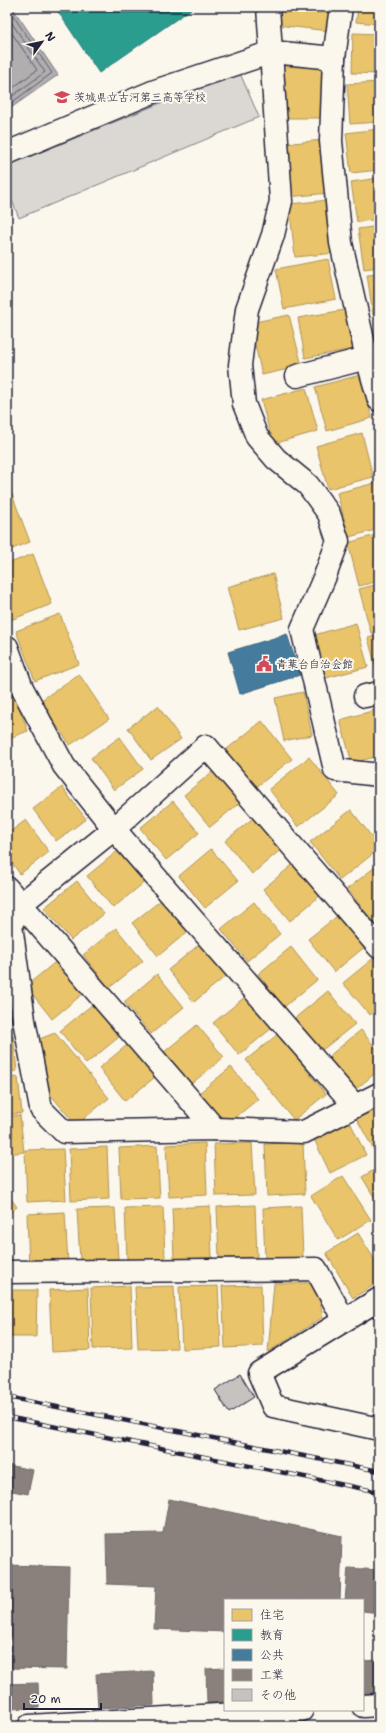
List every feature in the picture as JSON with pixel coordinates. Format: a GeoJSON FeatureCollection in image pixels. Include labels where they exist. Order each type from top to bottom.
{"type":"FeatureCollection","features":[{"type":"Feature","properties":{"kind":"street"},"geometry":{"type":"LineString","coordinates":[[268,7],[281,201],[273,235],[247,309],[240,365],[244,404],[257,436],[276,459],[308,485],[329,514],[338,541],[325,576],[302,629],[335,770],[379,775]]}},
{"type":"Feature","properties":{"kind":"street"},"geometry":{"type":"LineString","coordinates":[[341,7],[334,58],[331,141],[341,243],[367,358],[379,400]]}},
{"type":"Feature","properties":{"kind":"street"},"geometry":{"type":"LineString","coordinates":[[7,153],[156,91],[272,52],[334,58]]}},
{"type":"Feature","properties":{"kind":"street"},"geometry":{"type":"LineString","coordinates":[[297,376],[367,358]]}},
{"type":"Feature","properties":{"kind":"street"},"geometry":{"type":"LineString","coordinates":[[7,647],[22,688],[64,766],[114,829],[355,1106]]}},
{"type":"Feature","properties":{"kind":"street"},"geometry":{"type":"LineString","coordinates":[[379,947],[206,746],[114,829],[21,904],[11,925],[16,1021],[41,1109],[64,1132],[215,1129],[304,1132],[379,1094]]}},
{"type":"Feature","properties":{"kind":"street"},"geometry":{"type":"LineString","coordinates":[[7,888],[215,1129]]}},
{"type":"Feature","properties":{"kind":"street"},"geometry":{"type":"LineString","coordinates":[[7,1272],[316,1269],[344,1320]]}},
{"type":"Feature","properties":{"kind":"street"},"geometry":{"type":"LineString","coordinates":[[379,1299],[259,1373],[273,1406],[379,1428]]}},
{"type":"Feature","properties":{"kind":"street"},"geometry":{"type":"LineString","coordinates":[[364,1706],[379,1705]]}},
{"type":"Feature","properties":{"kind":"street"},"geometry":{"type":"LineString","coordinates":[[29,1726],[149,1723],[290,1711]]}},
{"type":"Feature","properties":{"kind":"shaded area"},"geometry":{"type":"Polygon","coordinates":[[[239,71],[259,117],[19,218],[7,188],[7,166],[239,71]]]}},
{"type":"Feature","properties":{"kind":"water"},"geometry":{"type":"Polygon","coordinates":[[[7,7],[12,7],[58,75],[8,110],[7,7]]]}},
{"type":"Feature","properties":{"kind":"building: 住宅"},"geometry":{"type":"Polygon","coordinates":[[[278,7],[332,7],[329,31],[277,25],[278,7]]]}},
{"type":"Feature","properties":{"kind":"building: 住宅"},"geometry":{"type":"Polygon","coordinates":[[[358,7],[379,7],[379,24],[356,22],[358,7]]]}},
{"type":"Feature","properties":{"kind":"building: 住宅"},"geometry":{"type":"Polygon","coordinates":[[[353,33],[379,34],[379,74],[352,73],[353,33]]]}},
{"type":"Feature","properties":{"kind":"building: 住宅"},"geometry":{"type":"Polygon","coordinates":[[[283,65],[324,65],[323,118],[283,118],[283,65]]]}},
{"type":"Feature","properties":{"kind":"building: 住宅"},"geometry":{"type":"Polygon","coordinates":[[[379,82],[379,122],[350,124],[347,84],[379,82]]]}},
{"type":"Feature","properties":{"kind":"building: 住宅"},"geometry":{"type":"Polygon","coordinates":[[[379,129],[379,170],[351,173],[346,133],[379,129]]]}},
{"type":"Feature","properties":{"kind":"building: 住宅"},"geometry":{"type":"Polygon","coordinates":[[[323,140],[329,193],[288,197],[283,144],[323,140]]]}},
{"type":"Feature","properties":{"kind":"building: 住宅"},"geometry":{"type":"Polygon","coordinates":[[[379,178],[379,219],[357,222],[351,182],[379,178]]]}},
{"type":"Feature","properties":{"kind":"building: 住宅"},"geometry":{"type":"Polygon","coordinates":[[[329,200],[335,253],[295,257],[289,204],[329,200]]]}},
{"type":"Feature","properties":{"kind":"building: 住宅"},"geometry":{"type":"Polygon","coordinates":[[[379,226],[379,267],[364,269],[358,229],[379,226]]]}},
{"type":"Feature","properties":{"kind":"building: 住宅"},"geometry":{"type":"Polygon","coordinates":[[[328,259],[336,299],[284,309],[276,269],[328,259]]]}},
{"type":"Feature","properties":{"kind":"building: 住宅"},"geometry":{"type":"Polygon","coordinates":[[[379,274],[379,315],[373,315],[367,275],[379,274]]]}},
{"type":"Feature","properties":{"kind":"building: 住宅"},"geometry":{"type":"Polygon","coordinates":[[[350,309],[358,348],[305,358],[298,318],[350,309]]]}},
{"type":"Feature","properties":{"kind":"building: 住宅"},"geometry":{"type":"Polygon","coordinates":[[[289,315],[302,366],[262,375],[250,323],[289,315]]]}},
{"type":"Feature","properties":{"kind":"building: 住宅"},"geometry":{"type":"Polygon","coordinates":[[[360,375],[372,418],[327,431],[315,387],[360,375]]]}},
{"type":"Feature","properties":{"kind":"building: 住宅"},"geometry":{"type":"Polygon","coordinates":[[[306,388],[318,431],[273,444],[261,400],[306,388]]]}},
{"type":"Feature","properties":{"kind":"building: 住宅"},"geometry":{"type":"Polygon","coordinates":[[[362,433],[373,477],[328,489],[316,446],[362,433]]]}},
{"type":"Feature","properties":{"kind":"building: 住宅"},"geometry":{"type":"Polygon","coordinates":[[[7,474],[11,486],[7,487],[7,474]]]}},
{"type":"Feature","properties":{"kind":"building: 住宅"},"geometry":{"type":"Polygon","coordinates":[[[379,482],[379,529],[349,537],[337,493],[379,482]]]}},
{"type":"Feature","properties":{"kind":"building: 住宅"},"geometry":{"type":"Polygon","coordinates":[[[11,492],[30,542],[7,551],[7,493],[11,492]]]}},
{"type":"Feature","properties":{"kind":"building: 住宅"},"geometry":{"type":"Polygon","coordinates":[[[379,534],[379,581],[359,586],[348,543],[379,534]]]}},
{"type":"Feature","properties":{"kind":"building: 住宅"},"geometry":{"type":"Polygon","coordinates":[[[33,554],[52,604],[8,621],[7,564],[33,554]]]}},
{"type":"Feature","properties":{"kind":"building: 住宅"},"geometry":{"type":"Polygon","coordinates":[[[273,574],[284,618],[239,630],[227,587],[273,574]]]}},
{"type":"Feature","properties":{"kind":"building: 住宅"},"geometry":{"type":"Polygon","coordinates":[[[379,584],[379,630],[371,633],[359,589],[379,584]]]}},
{"type":"Feature","properties":{"kind":"building: 住宅"},"geometry":{"type":"Polygon","coordinates":[[[60,614],[79,664],[35,681],[16,631],[60,614]]]}},
{"type":"Feature","properties":{"kind":"building: 住宅"},"geometry":{"type":"Polygon","coordinates":[[[356,623],[368,667],[322,679],[311,636],[356,623]]]}},
{"type":"Feature","properties":{"kind":"building: 住宅"},"geometry":{"type":"Polygon","coordinates":[[[379,634],[379,679],[368,638],[379,634]]]}},
{"type":"Feature","properties":{"kind":"building: 住宅"},"geometry":{"type":"Polygon","coordinates":[[[79,674],[109,719],[70,745],[40,701],[79,674]]]}},
{"type":"Feature","properties":{"kind":"building: 住宅"},"geometry":{"type":"Polygon","coordinates":[[[7,681],[9,681],[28,731],[7,739],[7,681]]]}},
{"type":"Feature","properties":{"kind":"building: 住宅"},"geometry":{"type":"Polygon","coordinates":[[[303,692],[312,735],[284,741],[275,698],[303,692]]]}},
{"type":"Feature","properties":{"kind":"building: 住宅"},"geometry":{"type":"Polygon","coordinates":[[[158,706],[181,739],[151,760],[128,728],[158,706]]]}},
{"type":"Feature","properties":{"kind":"building: 住宅"},"geometry":{"type":"Polygon","coordinates":[[[379,709],[379,756],[352,763],[340,720],[379,709]]]}},
{"type":"Feature","properties":{"kind":"building: 住宅"},"geometry":{"type":"Polygon","coordinates":[[[262,721],[292,759],[251,791],[222,753],[262,721]]]}},
{"type":"Feature","properties":{"kind":"building: 住宅"},"geometry":{"type":"Polygon","coordinates":[[[120,737],[143,769],[114,790],[91,758],[120,737]]]}},
{"type":"Feature","properties":{"kind":"building: 住宅"},"geometry":{"type":"Polygon","coordinates":[[[309,757],[339,795],[298,827],[269,789],[309,757]]]}},
{"type":"Feature","properties":{"kind":"building: 住宅"},"geometry":{"type":"Polygon","coordinates":[[[217,768],[243,800],[210,827],[184,795],[217,768]]]}},
{"type":"Feature","properties":{"kind":"building: 住宅"},"geometry":{"type":"Polygon","coordinates":[[[62,787],[86,819],[56,841],[33,809],[62,787]]]}},
{"type":"Feature","properties":{"kind":"building: 住宅"},"geometry":{"type":"Polygon","coordinates":[[[173,801],[199,833],[166,860],[140,828],[173,801]]]}},
{"type":"Feature","properties":{"kind":"building: 住宅"},"geometry":{"type":"Polygon","coordinates":[[[351,810],[379,846],[379,849],[340,880],[310,842],[351,810]]]}},
{"type":"Feature","properties":{"kind":"building: 住宅"},"geometry":{"type":"Polygon","coordinates":[[[258,814],[284,847],[252,874],[225,841],[258,814]]]}},
{"type":"Feature","properties":{"kind":"building: 住宅"},"geometry":{"type":"Polygon","coordinates":[[[26,820],[49,852],[20,874],[7,856],[7,834],[26,820]]]}},
{"type":"Feature","properties":{"kind":"building: 住宅"},"geometry":{"type":"Polygon","coordinates":[[[120,849],[146,881],[113,908],[87,876],[120,849]]]}},
{"type":"Feature","properties":{"kind":"building: 住宅"},"geometry":{"type":"Polygon","coordinates":[[[211,849],[238,881],[205,908],[179,876],[211,849]]]}},
{"type":"Feature","properties":{"kind":"building: 住宅"},"geometry":{"type":"Polygon","coordinates":[[[296,862],[322,894],[290,921],[263,889],[296,862]]]}},
{"type":"Feature","properties":{"kind":"building: 住宅"},"geometry":{"type":"Polygon","coordinates":[[[379,864],[379,925],[377,926],[347,889],[379,864]]]}},
{"type":"Feature","properties":{"kind":"building: 住宅"},"geometry":{"type":"Polygon","coordinates":[[[77,881],[104,914],[71,940],[44,908],[77,881]]]}},
{"type":"Feature","properties":{"kind":"building: 住宅"},"geometry":{"type":"Polygon","coordinates":[[[165,897],[191,929],[158,956],[132,923],[165,897]]]}},
{"type":"Feature","properties":{"kind":"building: 住宅"},"geometry":{"type":"Polygon","coordinates":[[[254,902],[280,934],[247,961],[221,929],[254,902]]]}},
{"type":"Feature","properties":{"kind":"building: 住宅"},"geometry":{"type":"Polygon","coordinates":[[[341,913],[367,945],[334,972],[308,939],[341,913]]]}},
{"type":"Feature","properties":{"kind":"building: 住宅"},"geometry":{"type":"Polygon","coordinates":[[[116,928],[143,961],[109,988],[83,955],[116,928]]]}},
{"type":"Feature","properties":{"kind":"building: 住宅"},"geometry":{"type":"Polygon","coordinates":[[[201,943],[227,975],[194,1002],[168,970],[201,943]]]}},
{"type":"Feature","properties":{"kind":"building: 住宅"},"geometry":{"type":"Polygon","coordinates":[[[291,947],[317,980],[284,1007],[258,974],[291,947]]]}},
{"type":"Feature","properties":{"kind":"building: 住宅"},"geometry":{"type":"Polygon","coordinates":[[[376,956],[379,959],[379,1008],[370,1015],[343,983],[376,956]]]}},
{"type":"Feature","properties":{"kind":"building: 住宅"},"geometry":{"type":"Polygon","coordinates":[[[59,959],[85,992],[52,1019],[26,986],[59,959]]]}},
{"type":"Feature","properties":{"kind":"building: 住宅"},"geometry":{"type":"Polygon","coordinates":[[[157,974],[184,1007],[151,1034],[124,1002],[157,974]]]}},
{"type":"Feature","properties":{"kind":"building: 住宅"},"geometry":{"type":"Polygon","coordinates":[[[328,991],[355,1024],[321,1051],[295,1018],[328,991]]]}},
{"type":"Feature","properties":{"kind":"building: 住宅"},"geometry":{"type":"Polygon","coordinates":[[[246,996],[272,1028],[239,1055],[213,1023],[246,996]]]}},
{"type":"Feature","properties":{"kind":"building: 住宅"},"geometry":{"type":"Polygon","coordinates":[[[93,1004],[119,1037],[86,1064],[60,1031],[93,1004]]]}},
{"type":"Feature","properties":{"kind":"building: 住宅"},"geometry":{"type":"Polygon","coordinates":[[[197,1025],[224,1057],[191,1084],[164,1052],[197,1025]]]}},
{"type":"Feature","properties":{"kind":"building: 住宅"},"geometry":{"type":"Polygon","coordinates":[[[361,1030],[379,1052],[379,1070],[355,1090],[328,1057],[361,1030]]]}},
{"type":"Feature","properties":{"kind":"building: 住宅"},"geometry":{"type":"Polygon","coordinates":[[[55,1033],[109,1098],[76,1125],[44,1087],[34,1041],[55,1033]]]}},
{"type":"Feature","properties":{"kind":"building: 住宅"},"geometry":{"type":"Polygon","coordinates":[[[278,1034],[326,1094],[294,1120],[246,1060],[278,1034]]]}},
{"type":"Feature","properties":{"kind":"building: 住宅"},"geometry":{"type":"Polygon","coordinates":[[[7,1035],[13,1035],[17,1071],[7,1072],[7,1035]]]}},
{"type":"Feature","properties":{"kind":"building: 住宅"},"geometry":{"type":"Polygon","coordinates":[[[132,1041],[159,1074],[125,1101],[99,1068],[132,1041]]]}},
{"type":"Feature","properties":{"kind":"building: 住宅"},"geometry":{"type":"Polygon","coordinates":[[[231,1067],[258,1099],[225,1126],[198,1094],[231,1067]]]}},
{"type":"Feature","properties":{"kind":"building: 住宅"},"geometry":{"type":"Polygon","coordinates":[[[18,1077],[22,1113],[7,1115],[7,1078],[18,1077]]]}},
{"type":"Feature","properties":{"kind":"building: 住宅"},"geometry":{"type":"Polygon","coordinates":[[[379,1103],[379,1159],[355,1116],[379,1103]]]}},
{"type":"Feature","properties":{"kind":"building: 住宅"},"geometry":{"type":"Polygon","coordinates":[[[20,1115],[24,1152],[7,1154],[7,1117],[20,1115]]]}},
{"type":"Feature","properties":{"kind":"building: 住宅"},"geometry":{"type":"Polygon","coordinates":[[[349,1120],[366,1155],[330,1173],[313,1137],[349,1120]]]}},
{"type":"Feature","properties":{"kind":"building: 住宅"},"geometry":{"type":"Polygon","coordinates":[[[303,1142],[305,1194],[267,1196],[265,1144],[303,1142]]]}},
{"type":"Feature","properties":{"kind":"building: 住宅"},"geometry":{"type":"Polygon","coordinates":[[[205,1143],[207,1195],[169,1197],[166,1145],[205,1143]]]}},
{"type":"Feature","properties":{"kind":"building: 住宅"},"geometry":{"type":"Polygon","coordinates":[[[252,1143],[255,1195],[216,1196],[214,1144],[252,1143]]]}},
{"type":"Feature","properties":{"kind":"building: 住宅"},"geometry":{"type":"Polygon","coordinates":[[[157,1146],[160,1198],[121,1199],[119,1148],[157,1146]]]}},
{"type":"Feature","properties":{"kind":"building: 住宅"},"geometry":{"type":"Polygon","coordinates":[[[107,1147],[109,1199],[71,1201],[69,1149],[107,1147]]]}},
{"type":"Feature","properties":{"kind":"building: 住宅"},"geometry":{"type":"Polygon","coordinates":[[[63,1149],[66,1200],[27,1202],[25,1150],[63,1149]]]}},
{"type":"Feature","properties":{"kind":"building: 住宅"},"geometry":{"type":"Polygon","coordinates":[[[379,1167],[379,1205],[362,1177],[379,1167]]]}},
{"type":"Feature","properties":{"kind":"building: 住宅"},"geometry":{"type":"Polygon","coordinates":[[[343,1176],[371,1220],[338,1240],[311,1196],[343,1176]]]}},
{"type":"Feature","properties":{"kind":"building: 住宅"},"geometry":{"type":"Polygon","coordinates":[[[7,1193],[17,1207],[7,1214],[7,1193]]]}},
{"type":"Feature","properties":{"kind":"building: 住宅"},"geometry":{"type":"Polygon","coordinates":[[[255,1205],[257,1257],[219,1258],[217,1207],[255,1205]]]}},
{"type":"Feature","properties":{"kind":"building: 住宅"},"geometry":{"type":"Polygon","coordinates":[[[210,1206],[212,1258],[174,1259],[172,1208],[210,1206]]]}},
{"type":"Feature","properties":{"kind":"building: 住宅"},"geometry":{"type":"Polygon","coordinates":[[[301,1206],[303,1258],[265,1260],[263,1208],[301,1206]]]}},
{"type":"Feature","properties":{"kind":"building: 住宅"},"geometry":{"type":"Polygon","coordinates":[[[163,1207],[165,1259],[127,1260],[125,1208],[163,1207]]]}},
{"type":"Feature","properties":{"kind":"building: 住宅"},"geometry":{"type":"Polygon","coordinates":[[[115,1208],[118,1259],[80,1261],[77,1209],[115,1208]]]}},
{"type":"Feature","properties":{"kind":"building: 住宅"},"geometry":{"type":"Polygon","coordinates":[[[65,1212],[68,1264],[29,1266],[27,1214],[65,1212]]]}},
{"type":"Feature","properties":{"kind":"building: 住宅"},"geometry":{"type":"Polygon","coordinates":[[[358,1233],[379,1267],[379,1282],[353,1298],[326,1253],[358,1233]]]}},
{"type":"Feature","properties":{"kind":"building: 住宅"},"geometry":{"type":"Polygon","coordinates":[[[274,1283],[316,1283],[323,1317],[268,1352],[274,1283]]]}},
{"type":"Feature","properties":{"kind":"building: 住宅"},"geometry":{"type":"Polygon","coordinates":[[[261,1285],[263,1346],[225,1348],[222,1286],[261,1285]]]}},
{"type":"Feature","properties":{"kind":"building: 住宅"},"geometry":{"type":"Polygon","coordinates":[[[130,1286],[132,1348],[93,1349],[91,1288],[130,1286]]]}},
{"type":"Feature","properties":{"kind":"building: 住宅"},"geometry":{"type":"Polygon","coordinates":[[[174,1286],[177,1348],[138,1349],[135,1287],[174,1286]]]}},
{"type":"Feature","properties":{"kind":"building: 住宅"},"geometry":{"type":"Polygon","coordinates":[[[218,1286],[221,1347],[182,1349],[179,1287],[218,1286]]]}},
{"type":"Feature","properties":{"kind":"building: 住宅"},"geometry":{"type":"Polygon","coordinates":[[[88,1288],[90,1350],[52,1352],[49,1290],[88,1288]]]}},
{"type":"Feature","properties":{"kind":"building: 住宅"},"geometry":{"type":"Polygon","coordinates":[[[7,1290],[37,1290],[36,1337],[7,1337],[7,1290]]]}},
{"type":"Feature","properties":{"kind":"building: 教育"},"geometry":{"type":"Polygon","coordinates":[[[55,7],[194,7],[99,73],[55,7]]]}},
{"type":"Feature","properties":{"kind":"building: 公共","name":"青葉台自治会館"},"geometry":{"type":"Polygon","coordinates":[[[287,634],[300,675],[240,694],[228,652],[287,634]]]}},
{"type":"Feature","properties":{"kind":"building: 工業"},"geometry":{"type":"Polygon","coordinates":[[[7,1465],[33,1470],[28,1494],[7,1490],[7,1465]]]}},
{"type":"Feature","properties":{"kind":"building: 工業"},"geometry":{"type":"Polygon","coordinates":[[[169,1499],[342,1536],[340,1599],[224,1599],[224,1632],[154,1629],[156,1586],[107,1584],[106,1534],[163,1533],[169,1499]]]}},
{"type":"Feature","properties":{"kind":"building: 工業"},"geometry":{"type":"Polygon","coordinates":[[[7,1565],[69,1567],[67,1669],[7,1668],[7,1565]]]}},
{"type":"Feature","properties":{"kind":"building: 工業"},"geometry":{"type":"Polygon","coordinates":[[[348,1568],[379,1570],[379,1613],[364,1611],[364,1599],[345,1599],[348,1568]]]}},
{"type":"Feature","properties":{"kind":"building: 工業"},"geometry":{"type":"Polygon","coordinates":[[[379,1660],[379,1694],[364,1695],[364,1661],[379,1660]]]}},
{"type":"Feature","properties":{"kind":"building: 工業"},"geometry":{"type":"Polygon","coordinates":[[[224,1668],[224,1702],[207,1703],[206,1669],[224,1668]]]}},
{"type":"Feature","properties":{"kind":"building: 工業"},"geometry":{"type":"Polygon","coordinates":[[[153,1671],[154,1705],[98,1708],[96,1674],[153,1671]]]}},
{"type":"Feature","properties":{"kind":"building: 工業"},"geometry":{"type":"Polygon","coordinates":[[[38,1683],[39,1708],[7,1709],[7,1684],[38,1683]]]}},
{"type":"Feature","properties":{"kind":"building: その他"},"geometry":{"type":"Polygon","coordinates":[[[240,1374],[254,1397],[229,1413],[215,1390],[240,1374]]]}},
{"type":"Feature","properties":{"kind":"railway"},"geometry":{"type":"LineString","coordinates":[[7,1397],[379,1471]]}},
{"type":"Feature","properties":{"kind":"railway"},"geometry":{"type":"LineString","coordinates":[[7,1417],[379,1492]]}},
{"type":"Feature","properties":{"kind":"place","name":"茨城県立古河第三高等学校"},"geometry":{"type":"Point","coordinates":[62,97]}},
{"type":"Feature","properties":{"kind":"place","name":"青葉台自治会館"},"geometry":{"type":"Point","coordinates":[264,664]}}]}
